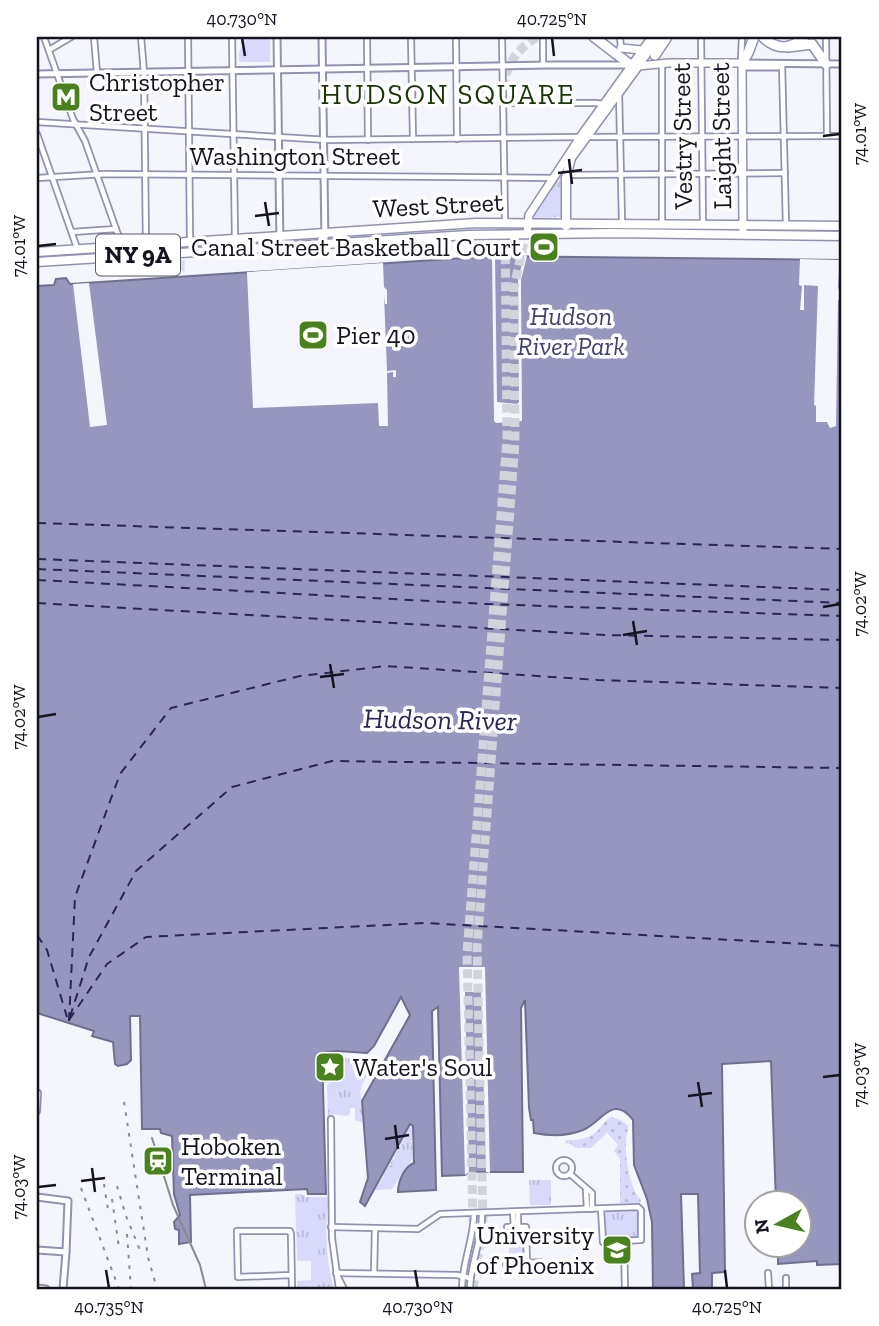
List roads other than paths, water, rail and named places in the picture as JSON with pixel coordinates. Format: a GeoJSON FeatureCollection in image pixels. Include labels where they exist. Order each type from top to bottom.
{"type":"FeatureCollection","features":[{"type":"Feature","properties":{"kind":"highway"},"geometry":{"type":"LineString","coordinates":[[566,233],[567,176],[571,158],[583,137],[619,92],[635,66],[594,37]]}},
{"type":"Feature","properties":{"kind":"highway"},"geometry":{"type":"LineString","coordinates":[[600,37],[621,48]]}},
{"type":"Feature","properties":{"kind":"highway"},"geometry":{"type":"LineString","coordinates":[[648,53],[667,37]]}},
{"type":"Feature","properties":{"kind":"highway"},"geometry":{"type":"LineString","coordinates":[[742,65],[754,37]]}},
{"type":"Feature","properties":{"kind":"highway"},"geometry":{"type":"LineString","coordinates":[[763,37],[773,45],[788,47],[813,44],[826,64]]}},
{"type":"Feature","properties":{"kind":"highway"},"geometry":{"type":"LineString","coordinates":[[788,47],[804,37]]}},
{"type":"Feature","properties":{"kind":"highway","name":"West Street"},"geometry":{"type":"LineString","coordinates":[[37,252],[527,221],[842,226]]}},
{"type":"Feature","properties":{"kind":"highway","name":"West Street"},"geometry":{"type":"LineString","coordinates":[[37,262],[527,233],[842,236]]}},
{"type":"Feature","properties":{"kind":"main road"},"geometry":{"type":"LineString","coordinates":[[277,37],[280,246]]}},
{"type":"Feature","properties":{"kind":"main road"},"geometry":{"type":"LineString","coordinates":[[322,37],[325,243]]}},
{"type":"Feature","properties":{"kind":"main road"},"geometry":{"type":"LineString","coordinates":[[652,37],[648,53],[651,60],[662,65]]}},
{"type":"Feature","properties":{"kind":"main road"},"geometry":{"type":"LineString","coordinates":[[527,233],[529,215],[603,104],[659,37]]}},
{"type":"Feature","properties":{"kind":"main road"},"geometry":{"type":"LineString","coordinates":[[621,48],[648,53]]}},
{"type":"Feature","properties":{"kind":"main road"},"geometry":{"type":"LineString","coordinates":[[37,74],[543,65],[842,64]]}},
{"type":"Feature","properties":{"kind":"main road","name":"Laight Street"},"geometry":{"type":"LineString","coordinates":[[742,65],[743,235]]}},
{"type":"Feature","properties":{"kind":"main road"},"geometry":{"type":"LineString","coordinates":[[37,1197],[68,1201],[63,1289]]}},
{"type":"Feature","properties":{"kind":"main road"},"geometry":{"type":"LineString","coordinates":[[37,1250],[66,1252]]}},
{"type":"Feature","properties":{"kind":"main road"},"geometry":{"type":"LineString","coordinates":[[37,1288],[46,1289]]}},
{"type":"Feature","properties":{"kind":"street"},"geometry":{"type":"LineString","coordinates":[[44,37],[76,124],[84,138],[122,246]]}},
{"type":"Feature","properties":{"kind":"street"},"geometry":{"type":"LineString","coordinates":[[49,50],[71,37]]}},
{"type":"Feature","properties":{"kind":"street"},"geometry":{"type":"LineString","coordinates":[[94,37],[97,73]]}},
{"type":"Feature","properties":{"kind":"street"},"geometry":{"type":"LineString","coordinates":[[142,37],[146,244]]}},
{"type":"Feature","properties":{"kind":"street"},"geometry":{"type":"LineString","coordinates":[[188,37],[190,241]]}},
{"type":"Feature","properties":{"kind":"street"},"geometry":{"type":"LineString","coordinates":[[232,37],[235,238]]}},
{"type":"Feature","properties":{"kind":"street"},"geometry":{"type":"LineString","coordinates":[[367,37],[368,140]]}},
{"type":"Feature","properties":{"kind":"street"},"geometry":{"type":"LineString","coordinates":[[411,37],[413,139]]}},
{"type":"Feature","properties":{"kind":"street"},"geometry":{"type":"LineString","coordinates":[[456,37],[457,139]]}},
{"type":"Feature","properties":{"kind":"street"},"geometry":{"type":"LineString","coordinates":[[502,37],[505,222]]}},
{"type":"Feature","properties":{"kind":"street"},"geometry":{"type":"LineString","coordinates":[[543,37],[543,65]]}},
{"type":"Feature","properties":{"kind":"street"},"geometry":{"type":"LineString","coordinates":[[620,37],[621,48]]}},
{"type":"Feature","properties":{"kind":"street","name":"Vestry Street"},"geometry":{"type":"LineString","coordinates":[[701,37],[702,234]]}},
{"type":"Feature","properties":{"kind":"street","name":"Laight Street"},"geometry":{"type":"LineString","coordinates":[[742,37],[742,65]]}},
{"type":"Feature","properties":{"kind":"street"},"geometry":{"type":"LineString","coordinates":[[826,37],[827,136]]}},
{"type":"Feature","properties":{"kind":"street"},"geometry":{"type":"LineString","coordinates":[[782,64],[786,225]]}},
{"type":"Feature","properties":{"kind":"street"},"geometry":{"type":"LineString","coordinates":[[662,65],[662,223]]}},
{"type":"Feature","properties":{"kind":"street"},"geometry":{"type":"LineString","coordinates":[[619,92],[622,222]]}},
{"type":"Feature","properties":{"kind":"street"},"geometry":{"type":"LineString","coordinates":[[503,103],[603,104]]}},
{"type":"Feature","properties":{"kind":"street"},"geometry":{"type":"LineString","coordinates":[[37,122],[323,140],[842,136]]}},
{"type":"Feature","properties":{"kind":"street"},"geometry":{"type":"LineString","coordinates":[[37,134],[77,249]]}},
{"type":"Feature","properties":{"kind":"street"},"geometry":{"type":"LineString","coordinates":[[567,176],[785,173]]}},
{"type":"Feature","properties":{"kind":"street","name":"Washington Street"},"geometry":{"type":"LineString","coordinates":[[37,178],[97,174],[554,178]]}},
{"type":"Feature","properties":{"kind":"street"},"geometry":{"type":"LineString","coordinates":[[72,232],[116,229]]}},
{"type":"Feature","properties":{"kind":"street"},"geometry":{"type":"LineString","coordinates":[[37,1111],[38,1093]]}},
{"type":"Feature","properties":{"kind":"street"},"geometry":{"type":"LineString","coordinates":[[331,1119],[331,1227],[336,1273],[341,1289]]}},
{"type":"Feature","properties":{"kind":"street"},"geometry":{"type":"LineString","coordinates":[[570,1174],[586,1189],[590,1209]]}},
{"type":"Feature","properties":{"kind":"street"},"geometry":{"type":"LineString","coordinates":[[331,1227],[421,1228],[438,1214],[590,1209],[638,1208],[641,1209],[641,1240],[602,1241],[601,1209]]}},
{"type":"Feature","properties":{"kind":"street"},"geometry":{"type":"LineString","coordinates":[[515,1212],[516,1227]]}},
{"type":"Feature","properties":{"kind":"street"},"geometry":{"type":"LineString","coordinates":[[462,1289],[473,1235],[474,1213]]}},
{"type":"Feature","properties":{"kind":"street"},"geometry":{"type":"LineString","coordinates":[[470,1289],[470,1278],[481,1236],[482,1213]]}},
{"type":"Feature","properties":{"kind":"street"},"geometry":{"type":"LineString","coordinates":[[507,1227],[526,1227],[527,1264]]}},
{"type":"Feature","properties":{"kind":"street"},"geometry":{"type":"LineString","coordinates":[[374,1273],[375,1228]]}},
{"type":"Feature","properties":{"kind":"street"},"geometry":{"type":"LineString","coordinates":[[291,1275],[238,1277],[237,1231],[289,1231],[292,1289]]}},
{"type":"Feature","properties":{"kind":"street"},"geometry":{"type":"LineString","coordinates":[[624,1242],[625,1289]]}},
{"type":"Feature","properties":{"kind":"street"},"geometry":{"type":"LineString","coordinates":[[506,1265],[540,1262]]}},
{"type":"Feature","properties":{"kind":"street"},"geometry":{"type":"LineString","coordinates":[[336,1273],[463,1275],[470,1278]]}},
{"type":"Feature","properties":{"kind":"street"},"geometry":{"type":"LineString","coordinates":[[768,1273],[769,1289]]}},
{"type":"Feature","properties":{"kind":"street"},"geometry":{"type":"LineString","coordinates":[[786,1278],[786,1289]]}},
{"type":"Feature","properties":{"kind":"water","name":"Hudson River"},"geometry":{"type":"Polygon","coordinates":[[[495,256],[842,260],[842,1264],[817,1265],[817,1261],[778,1264],[778,1260],[812,1260],[812,1190],[776,1190],[771,1061],[722,1064],[725,1272],[712,1273],[712,1289],[693,1289],[692,1274],[700,1273],[698,1194],[681,1194],[684,1289],[653,1289],[652,1222],[647,1199],[634,1165],[633,1120],[626,1112],[613,1109],[577,1132],[558,1135],[534,1133],[529,1108],[525,1000],[521,1008],[523,1172],[469,1172],[465,1175],[442,1176],[438,1007],[432,1011],[436,1190],[398,1192],[403,1175],[414,1163],[413,1126],[410,1124],[365,1206],[360,1202],[368,1178],[362,1101],[410,1015],[401,997],[374,1046],[367,1053],[322,1053],[326,1194],[308,1194],[307,1189],[190,1195],[191,1242],[179,1244],[179,1230],[175,1229],[174,1222],[180,1215],[174,1194],[172,1136],[161,1133],[160,1129],[142,1129],[140,1016],[130,1016],[131,1060],[118,1066],[115,1064],[113,1042],[92,1036],[94,1031],[37,1013],[37,286],[54,285],[56,279],[66,278],[70,284],[495,256]]]}},
{"type":"Feature","properties":{"kind":"tunnel"},"geometry":{"type":"LineString","coordinates":[[503,88],[514,58],[537,37]]}},
{"type":"Feature","properties":{"kind":"tunnel"},"geometry":{"type":"LineString","coordinates":[[550,188],[571,160]]}},
{"type":"Feature","properties":{"kind":"tunnel"},"geometry":{"type":"LineString","coordinates":[[473,1221],[467,953],[507,438],[505,218]]}},
{"type":"Feature","properties":{"kind":"tunnel"},"geometry":{"type":"LineString","coordinates":[[483,1222],[477,947],[515,442],[514,288],[527,227]]}},
{"type":"Feature","properties":{"kind":"tunnel"},"geometry":{"type":"LineString","coordinates":[[473,1289],[481,1236]]}},
{"type":"Feature","properties":{"kind":"tram line"},"geometry":{"type":"LineString","coordinates":[[152,1138],[173,1205],[200,1265],[206,1289]]}},
{"type":"Feature","properties":{"kind":"railway"},"geometry":{"type":"LineString","coordinates":[[124,1102],[148,1257],[157,1289]]}},
{"type":"Feature","properties":{"kind":"railway"},"geometry":{"type":"LineString","coordinates":[[104,1184],[108,1210]]}},
{"type":"Feature","properties":{"kind":"railway"},"geometry":{"type":"LineString","coordinates":[[117,1186],[142,1255]]}},
{"type":"Feature","properties":{"kind":"railway"},"geometry":{"type":"LineString","coordinates":[[81,1188],[119,1289]]}},
{"type":"Feature","properties":{"kind":"railway"},"geometry":{"type":"LineString","coordinates":[[112,1199],[119,1248]]}},
{"type":"Feature","properties":{"kind":"railway"},"geometry":{"type":"LineString","coordinates":[[127,1234],[131,1289]]}},
{"type":"Feature","properties":{"kind":"place","name":"Christopher Street"},"geometry":{"type":"Point","coordinates":[66,97]}},
{"type":"Feature","properties":{"kind":"place","name":"Canal Street Basketball Court"},"geometry":{"type":"Point","coordinates":[544,247]}},
{"type":"Feature","properties":{"kind":"place","name":"Pier 40"},"geometry":{"type":"Point","coordinates":[313,335]}},
{"type":"Feature","properties":{"kind":"place","name":"Water's Soul"},"geometry":{"type":"Point","coordinates":[330,1067]}},
{"type":"Feature","properties":{"kind":"place","name":"Hoboken Terminal"},"geometry":{"type":"Point","coordinates":[158,1161]}},
{"type":"Feature","properties":{"kind":"place","name":"University of Phoenix"},"geometry":{"type":"Point","coordinates":[617,1250]}},
{"type":"Feature","properties":{"kind":"district","name":"HUDSON SQUARE"},"geometry":{"type":"Point","coordinates":[448,94]}},
{"type":"Feature","properties":{"kind":"park label","name":"Hudson River Park"},"geometry":{"type":"Point","coordinates":[571,331]}}]}
